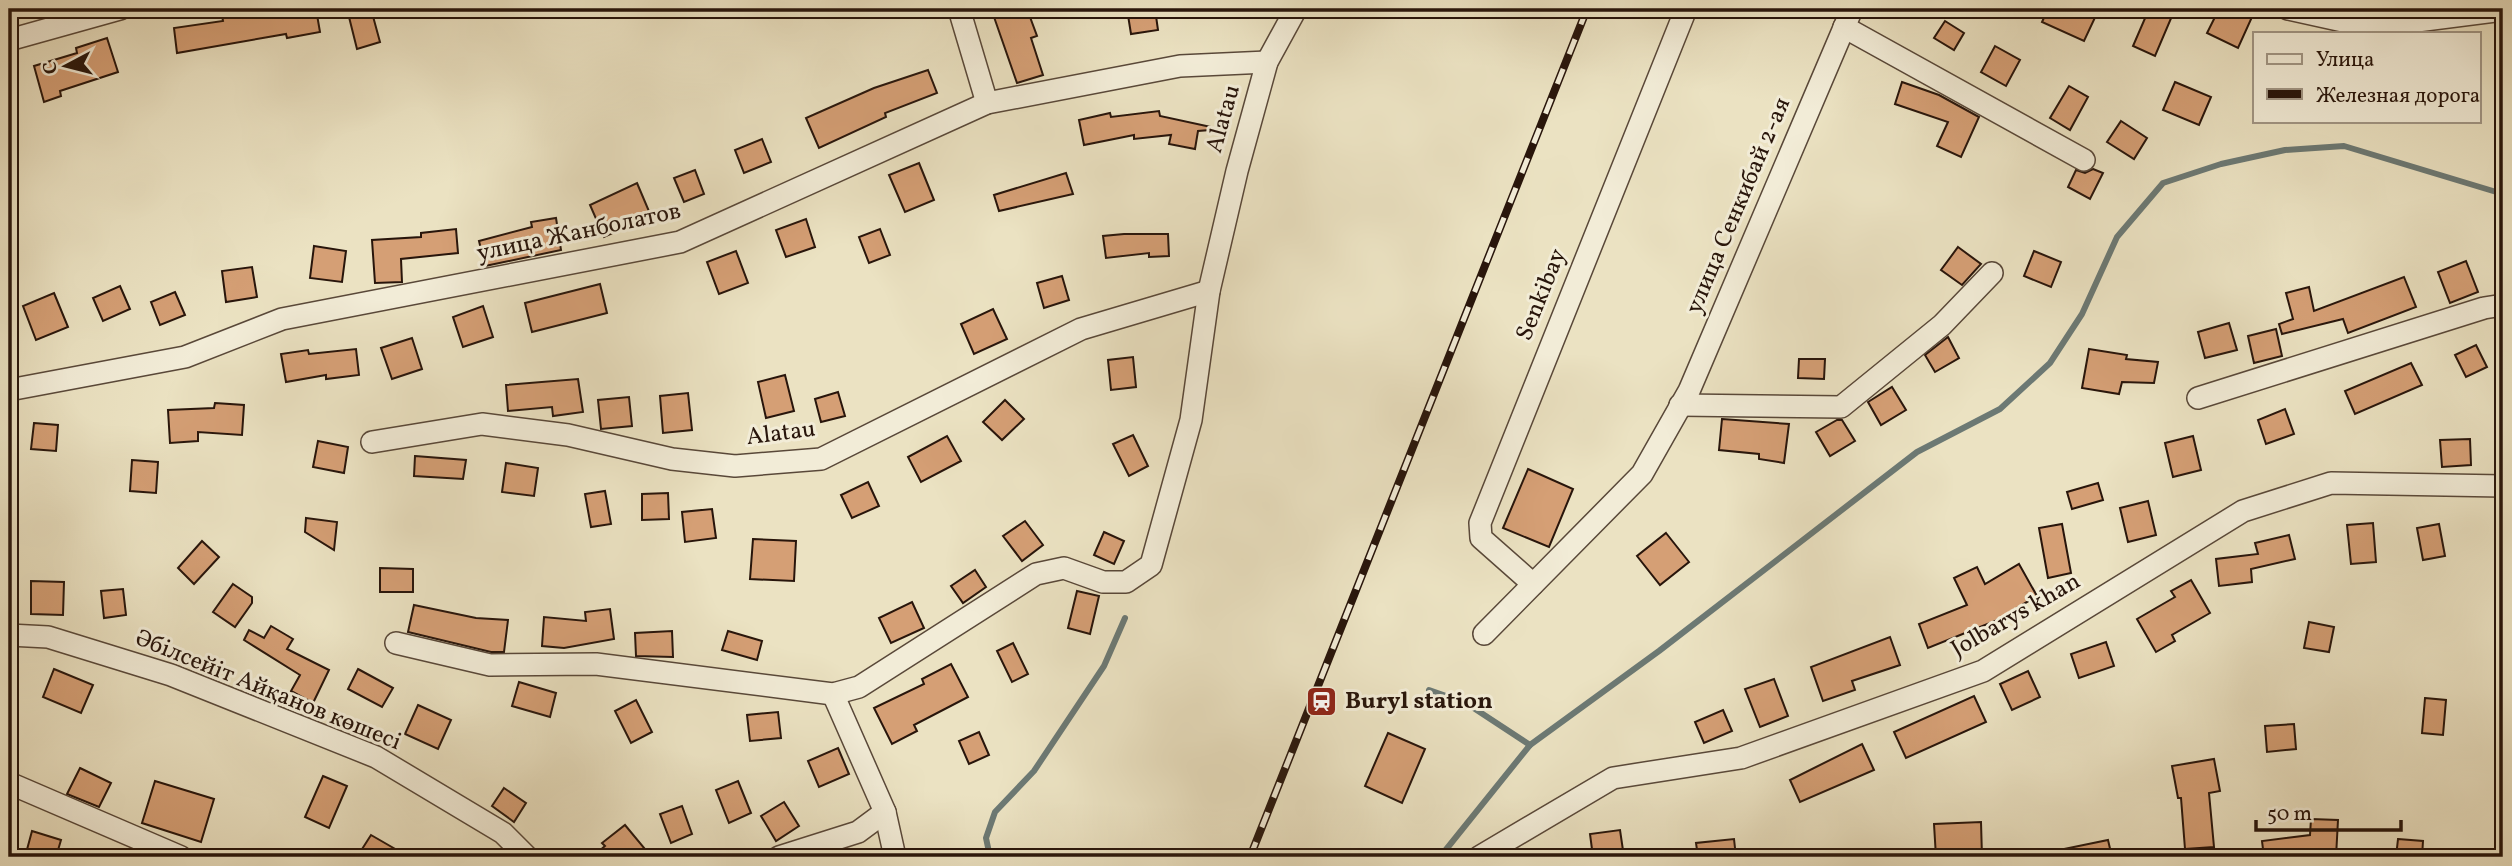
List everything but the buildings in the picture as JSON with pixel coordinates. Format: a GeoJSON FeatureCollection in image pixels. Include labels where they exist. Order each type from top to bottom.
{"type":"FeatureCollection","features":[{"type":"Feature","properties":{"kind":"street"},"geometry":{"type":"LineString","coordinates":[[9,40],[120,9]]}},
{"type":"Feature","properties":{"kind":"street"},"geometry":{"type":"LineString","coordinates":[[959,9],[987,103]]}},
{"type":"Feature","properties":{"kind":"street","name":"Alatau"},"geometry":{"type":"LineString","coordinates":[[833,694],[859,687],[1036,574],[1064,568],[1103,582],[1126,582],[1151,565],[1191,420],[1209,291],[1237,171],[1267,62],[1296,9]]}},
{"type":"Feature","properties":{"kind":"street","name":"Senkibay"},"geometry":{"type":"LineString","coordinates":[[1533,584],[1481,538],[1479,523],[1686,9]]}},
{"type":"Feature","properties":{"kind":"street"},"geometry":{"type":"LineString","coordinates":[[2288,9],[2370,27],[2503,10]]}},
{"type":"Feature","properties":{"kind":"street","name":"улица Сенкибай 2-ая"},"geometry":{"type":"LineString","coordinates":[[1484,634],[1642,474],[1680,405],[1848,18],[2084,160]]}},
{"type":"Feature","properties":{"kind":"street","name":"улица Жанболатов"},"geometry":{"type":"LineString","coordinates":[[9,390],[185,357],[282,319],[680,242],[987,103],[1180,66],[1267,62]]}},
{"type":"Feature","properties":{"kind":"street"},"geometry":{"type":"LineString","coordinates":[[1680,405],[1840,407],[1942,325],[1992,272]]}},
{"type":"Feature","properties":{"kind":"street","name":"Alatau"},"geometry":{"type":"LineString","coordinates":[[372,442],[482,424],[568,435],[672,459],[735,466],[821,459],[1081,329],[1209,291]]}},
{"type":"Feature","properties":{"kind":"street"},"geometry":{"type":"LineString","coordinates":[[2198,398],[2484,308],[2503,305]]}},
{"type":"Feature","properties":{"kind":"street","name":"Jolbarys khan"},"geometry":{"type":"LineString","coordinates":[[1479,857],[1613,778],[1741,758],[1983,671],[2243,511],[2331,483],[2503,485]]}},
{"type":"Feature","properties":{"kind":"street","name":"Әбілсейіт Айқанов көшесі"},"geometry":{"type":"LineString","coordinates":[[9,635],[48,637],[170,675],[376,757],[503,833],[527,857]]}},
{"type":"Feature","properties":{"kind":"street"},"geometry":{"type":"LineString","coordinates":[[396,643],[490,665],[596,664],[833,694],[885,812],[895,857]]}},
{"type":"Feature","properties":{"kind":"street"},"geometry":{"type":"LineString","coordinates":[[9,783],[181,857]]}},
{"type":"Feature","properties":{"kind":"street"},"geometry":{"type":"LineString","coordinates":[[779,857],[858,832],[885,812]]}},
{"type":"Feature","properties":{"kind":"waterway"},"geometry":{"type":"LineString","coordinates":[[1440,857],[1530,745],[1659,651],[1917,452],[2000,409],[2050,363],[2082,314],[2117,237],[2163,183],[2221,164],[2285,150],[2344,146],[2503,194]]}},
{"type":"Feature","properties":{"kind":"waterway"},"geometry":{"type":"LineString","coordinates":[[990,857],[986,838],[995,812],[1034,771],[1104,666],[1125,618]]}},
{"type":"Feature","properties":{"kind":"waterway"},"geometry":{"type":"LineString","coordinates":[[1429,690],[1466,703],[1530,745]]}},
{"type":"Feature","properties":{"kind":"railway"},"geometry":{"type":"LineString","coordinates":[[1250,857],[1587,9]]}},
{"type":"Feature","properties":{"kind":"place","name":"Buryl station"},"geometry":{"type":"Point","coordinates":[1322,702]}}]}
